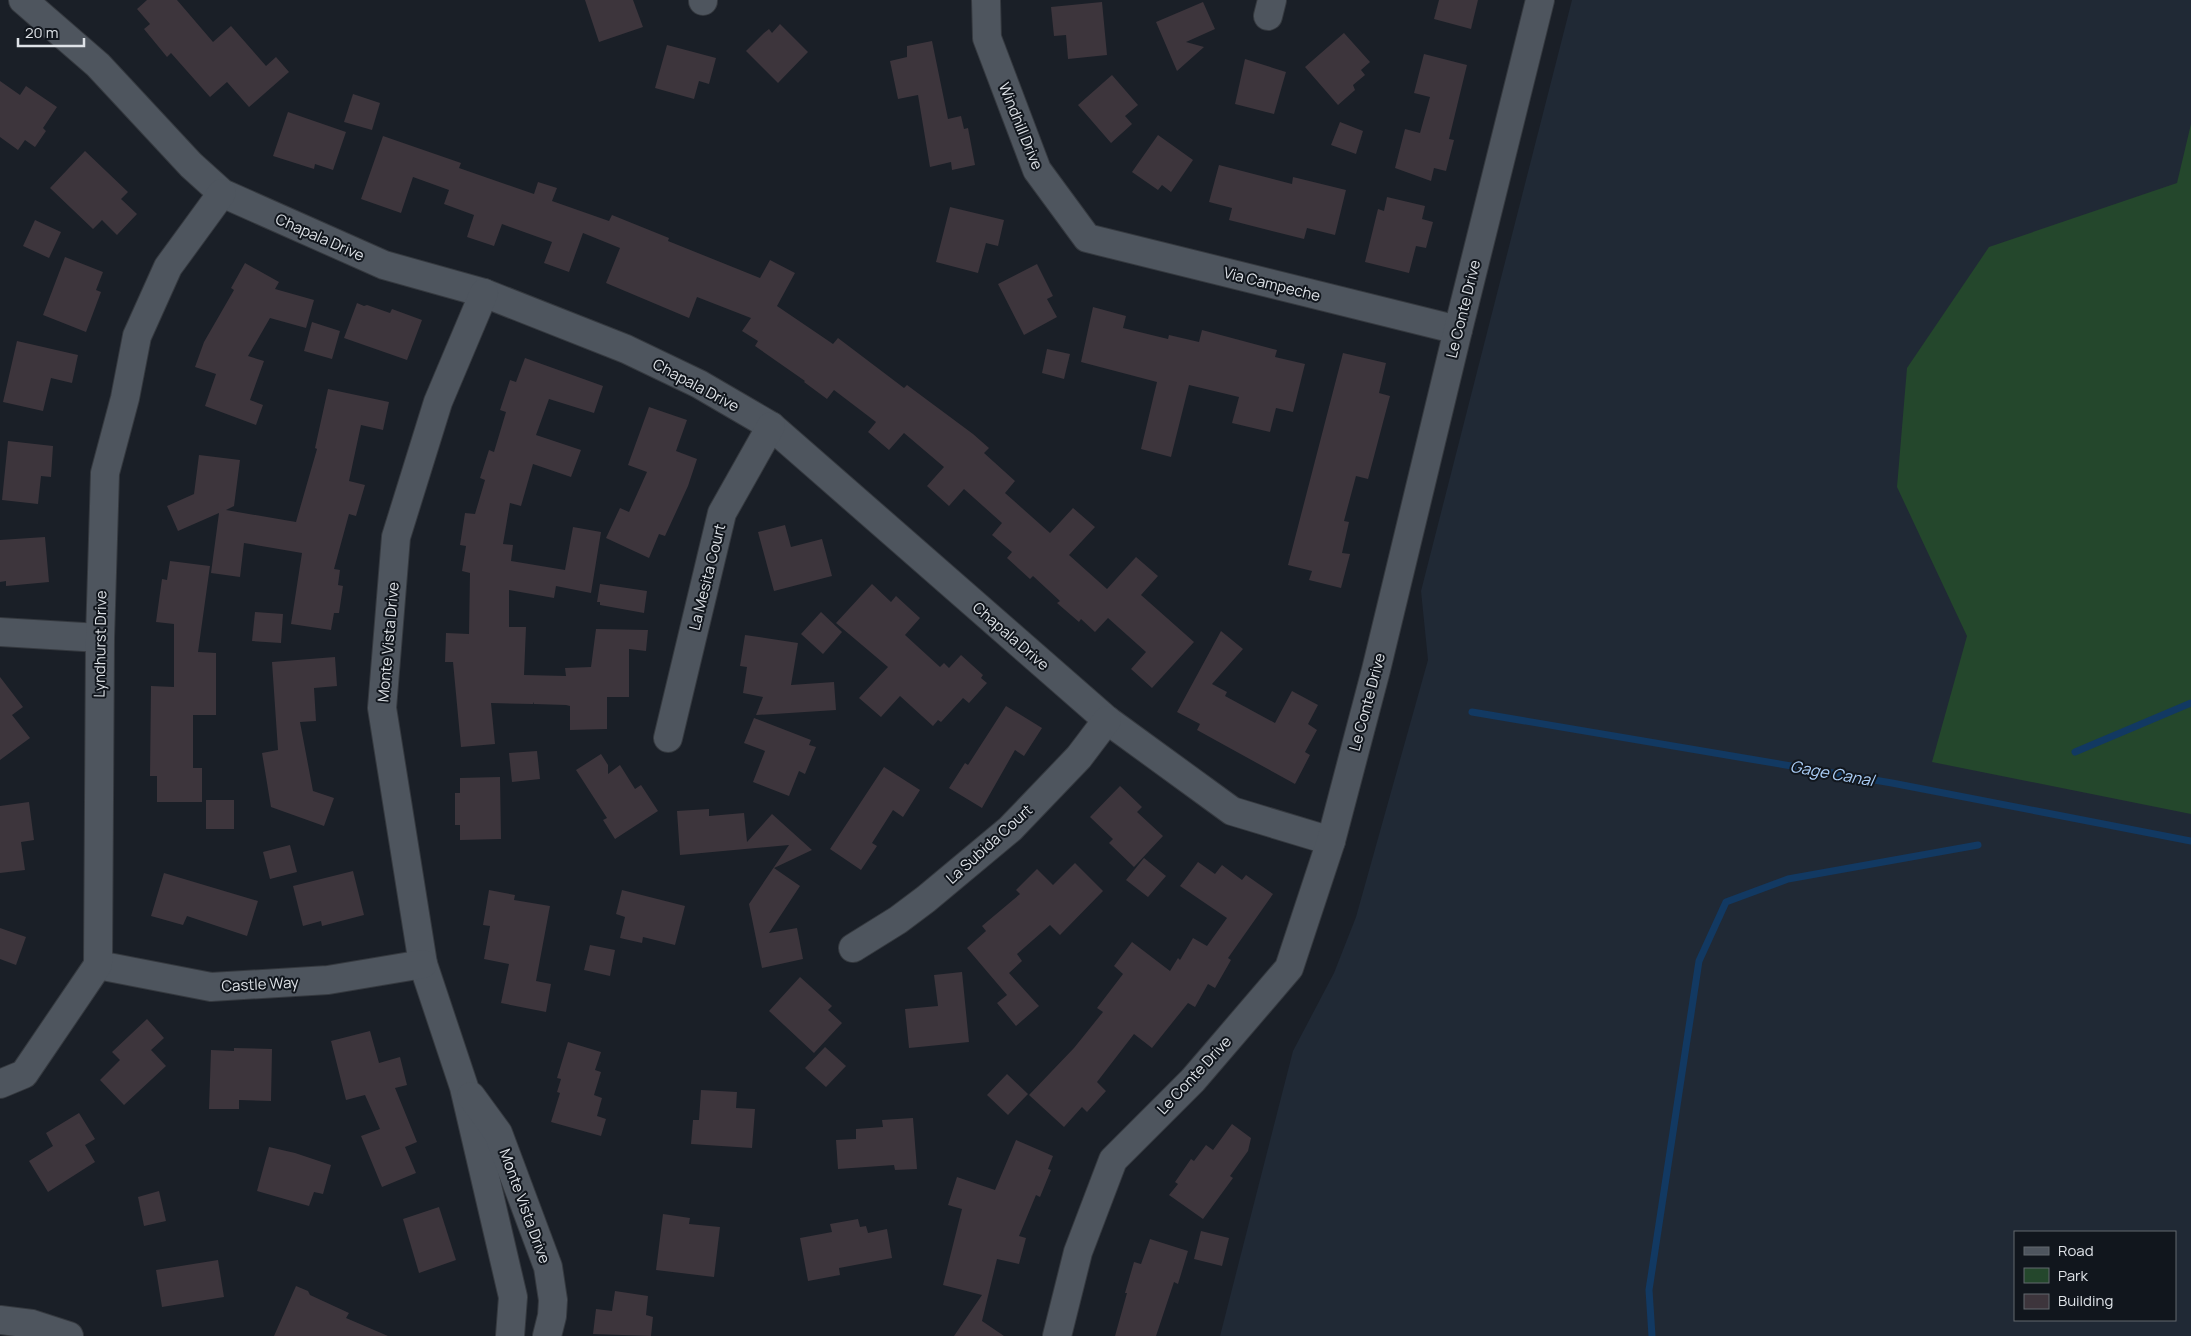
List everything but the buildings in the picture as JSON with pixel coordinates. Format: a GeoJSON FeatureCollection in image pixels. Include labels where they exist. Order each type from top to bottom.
{"type":"FeatureCollection","features":[{"type":"Feature","properties":{"kind":"street","name":"Chapala Drive"},"geometry":{"type":"LineString","coordinates":[[23,0],[98,65],[191,165],[222,193],[384,265],[484,293],[626,349],[699,384],[771,426],[1107,720],[1232,811],[1331,841]]}},
{"type":"Feature","properties":{"kind":"street","name":"Windhill Drive"},"geometry":{"type":"LineString","coordinates":[[986,0],[987,38],[1037,170],[1087,238]]}},
{"type":"Feature","properties":{"kind":"street","name":"Le Conte Drive"},"geometry":{"type":"LineString","coordinates":[[1057,1336],[1078,1252],[1112,1160],[1193,1080],[1289,968],[1331,841],[1376,670],[1540,0]]}},
{"type":"Feature","properties":{"kind":"street","name":"Lyndhurst Drive"},"geometry":{"type":"LineString","coordinates":[[98,965],[100,638],[106,472],[125,398],[137,336],[168,267],[222,193]]}},
{"type":"Feature","properties":{"kind":"street","name":"Via Campeche"},"geometry":{"type":"LineString","coordinates":[[1087,238],[1458,330]]}},
{"type":"Feature","properties":{"kind":"street","name":"Monte Vista Drive"},"geometry":{"type":"LineString","coordinates":[[484,293],[438,402],[396,537],[382,708],[423,964],[464,1087],[513,1297],[510,1336]]}},
{"type":"Feature","properties":{"kind":"street","name":"La Mesita Court"},"geometry":{"type":"LineString","coordinates":[[668,738],[722,513],[771,426]]}},
{"type":"Feature","properties":{"kind":"street"},"geometry":{"type":"LineString","coordinates":[[0,632],[100,638]]}},
{"type":"Feature","properties":{"kind":"street","name":"La Subida Court"},"geometry":{"type":"LineString","coordinates":[[852,948],[912,909],[1010,829],[1078,757],[1107,720]]}},
{"type":"Feature","properties":{"kind":"street","name":"Castle Way"},"geometry":{"type":"LineString","coordinates":[[98,965],[211,987],[328,980],[423,964]]}},
{"type":"Feature","properties":{"kind":"street"},"geometry":{"type":"LineString","coordinates":[[0,1084],[24,1074],[98,965]]}},
{"type":"Feature","properties":{"kind":"street","name":"Monte Vista Drive"},"geometry":{"type":"LineString","coordinates":[[464,1087],[498,1133],[548,1267],[553,1300],[548,1336]]}},
{"type":"Feature","properties":{"kind":"street"},"geometry":{"type":"LineString","coordinates":[[0,1320],[32,1324],[69,1336]]}},
{"type":"Feature","properties":{"kind":"shaded area"},"geometry":{"type":"Polygon","coordinates":[[[1572,0],[2191,0],[2191,1336],[1220,1336],[1293,1051],[1334,973],[1356,917],[1428,660],[1421,591],[1572,0]]]}},
{"type":"Feature","properties":{"kind":"green space"},"geometry":{"type":"Polygon","coordinates":[[[2191,124],[2191,814],[1932,762],[1967,636],[1897,487],[1907,368],[1989,247],[2177,183],[2191,124]]]}},
{"type":"Feature","properties":{"kind":"waterway"},"geometry":{"type":"LineString","coordinates":[[2075,752],[2191,703]]}},
{"type":"Feature","properties":{"kind":"waterway","name":"Gage Canal"},"geometry":{"type":"LineString","coordinates":[[1472,712],[1892,783],[2191,841]]}},
{"type":"Feature","properties":{"kind":"waterway"},"geometry":{"type":"LineString","coordinates":[[1652,1336],[1649,1290],[1699,961],[1726,902],[1788,879],[1978,845]]}}]}
